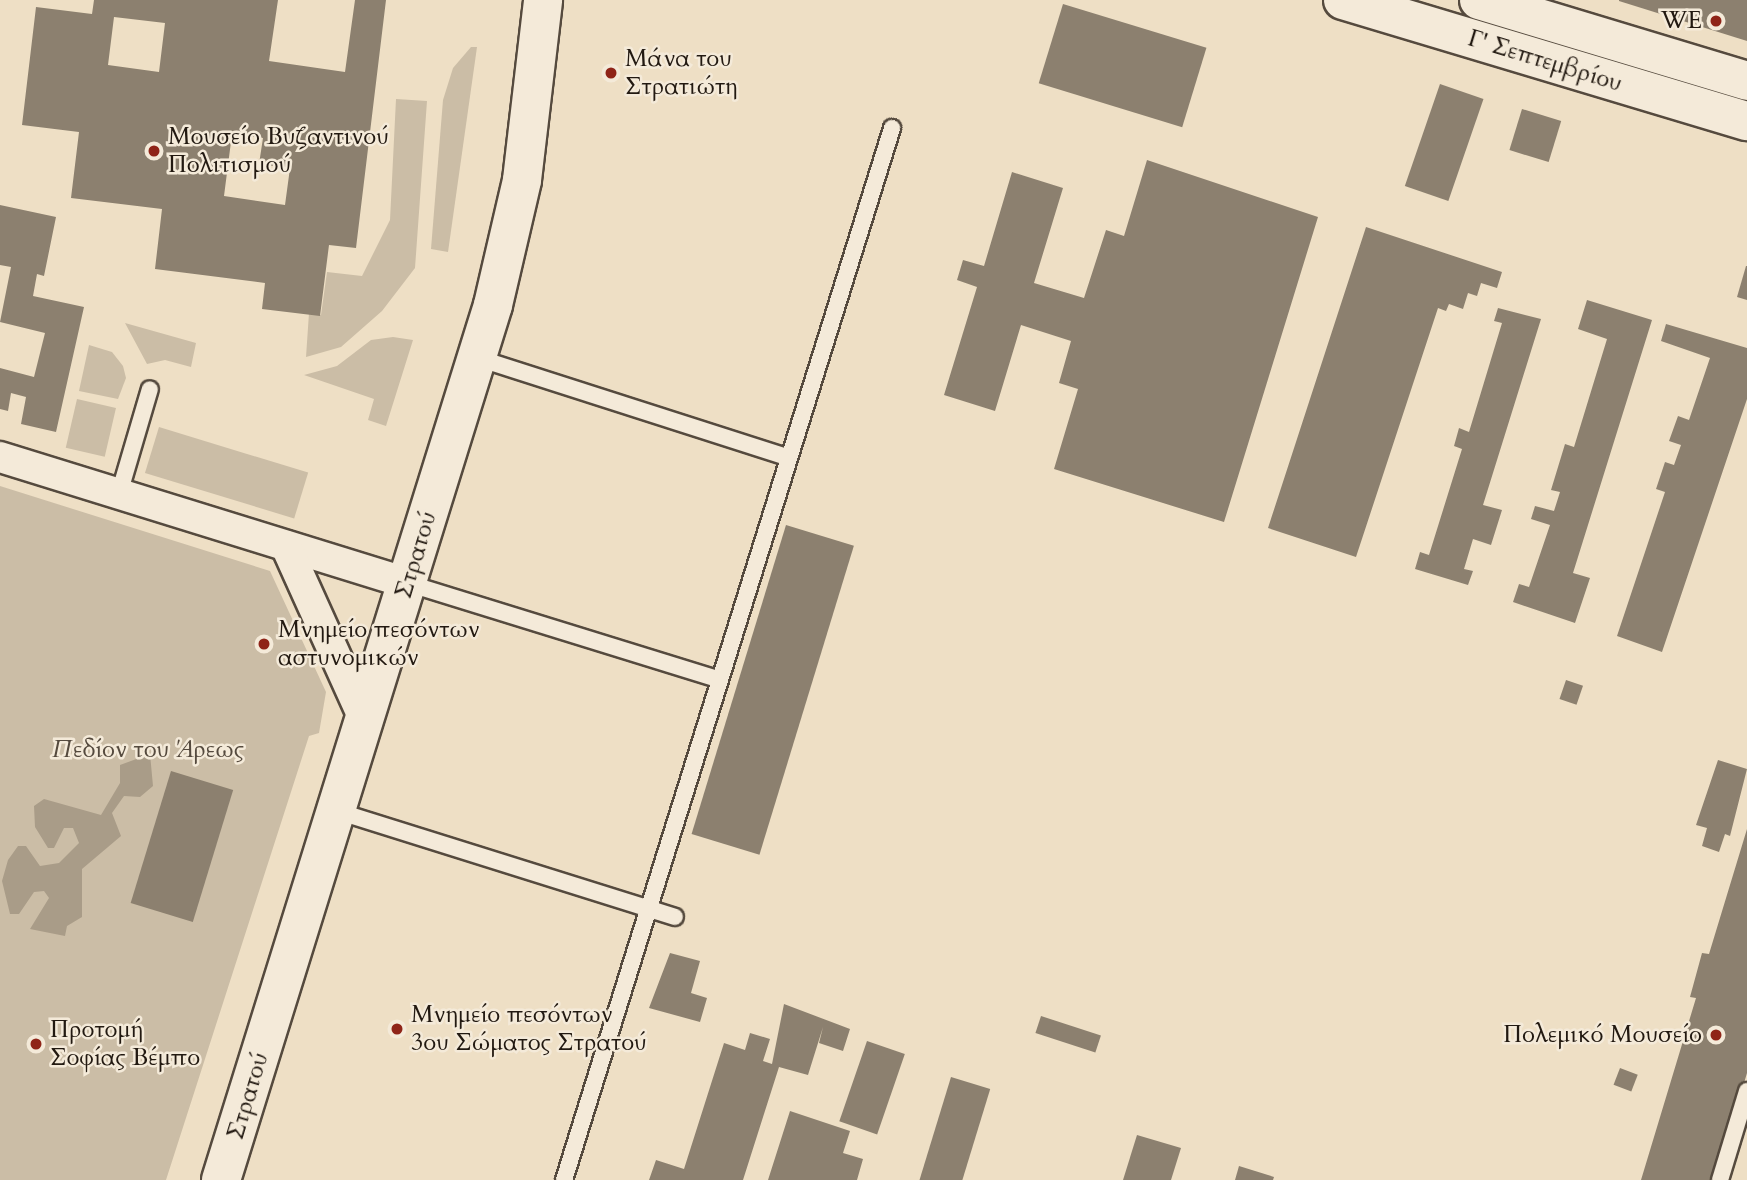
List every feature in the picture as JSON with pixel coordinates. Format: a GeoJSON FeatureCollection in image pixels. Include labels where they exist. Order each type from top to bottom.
{"type":"FeatureCollection","features":[{"type":"Feature","properties":{"kind":"main road","name":"Στρατού"},"geometry":{"type":"LineString","coordinates":[[222,1180],[478,358],[522,180],[542,0]]}},
{"type":"Feature","properties":{"kind":"main road","name":"Γ' Σεπτεμβρίου"},"geometry":{"type":"LineString","coordinates":[[1343,0],[1747,121]]}},
{"type":"Feature","properties":{"kind":"main road","name":"Γ' Σεπτεμβρίου"},"geometry":{"type":"LineString","coordinates":[[1481,1],[1747,81]]}},
{"type":"Feature","properties":{"kind":"street"},"geometry":{"type":"LineString","coordinates":[[0,457],[407,583]]}},
{"type":"Feature","properties":{"kind":"street"},"geometry":{"type":"LineString","coordinates":[[286,546],[365,721]]}},
{"type":"Feature","properties":{"kind":"lane"},"geometry":{"type":"LineString","coordinates":[[564,1180],[718,679],[892,128]]}},
{"type":"Feature","properties":{"kind":"lane"},"geometry":{"type":"LineString","coordinates":[[478,358],[788,457]]}},
{"type":"Feature","properties":{"kind":"lane"},"geometry":{"type":"LineString","coordinates":[[118,494],[150,389]]}},
{"type":"Feature","properties":{"kind":"lane"},"geometry":{"type":"LineString","coordinates":[[407,583],[718,679]]}},
{"type":"Feature","properties":{"kind":"lane"},"geometry":{"type":"LineString","coordinates":[[337,811],[675,917]]}},
{"type":"Feature","properties":{"kind":"lane"},"geometry":{"type":"LineString","coordinates":[[1720,1180],[1747,1091]]}},
{"type":"Feature","properties":{"kind":"green space"},"geometry":{"type":"Polygon","coordinates":[[[471,47],[477,47],[448,252],[431,249],[443,100],[453,68],[471,47]]]}},
{"type":"Feature","properties":{"kind":"green space"},"geometry":{"type":"Polygon","coordinates":[[[396,99],[427,101],[415,268],[382,311],[341,347],[306,357],[309,313],[321,315],[327,272],[362,276],[390,220],[396,99]]]}},
{"type":"Feature","properties":{"kind":"green space"},"geometry":{"type":"Polygon","coordinates":[[[125,323],[196,343],[191,367],[165,360],[147,364],[125,323]]]}},
{"type":"Feature","properties":{"kind":"green space"},"geometry":{"type":"Polygon","coordinates":[[[393,337],[413,340],[386,426],[368,420],[374,399],[304,375],[337,366],[371,340],[393,337]]]}},
{"type":"Feature","properties":{"kind":"green space"},"geometry":{"type":"Polygon","coordinates":[[[89,345],[112,352],[123,366],[126,378],[118,399],[79,391],[89,345]]]}},
{"type":"Feature","properties":{"kind":"green space"},"geometry":{"type":"Polygon","coordinates":[[[77,399],[116,408],[105,457],[66,448],[77,399]]]}},
{"type":"Feature","properties":{"kind":"green space"},"geometry":{"type":"Polygon","coordinates":[[[159,427],[308,473],[294,519],[145,473],[159,427]]]}},
{"type":"Feature","properties":{"kind":"green space","name":"Πεδίον του Άρεως"},"geometry":{"type":"Polygon","coordinates":[[[0,486],[270,571],[326,692],[319,733],[309,736],[166,1180],[0,1180],[0,486]]]}},
{"type":"Feature","properties":{"kind":"shaded area"},"geometry":{"type":"Polygon","coordinates":[[[150,754],[153,786],[140,797],[124,796],[112,813],[121,836],[82,869],[82,917],[67,926],[65,936],[30,929],[49,898],[44,891],[34,892],[19,914],[10,914],[2,881],[8,860],[18,846],[26,846],[40,866],[59,863],[79,843],[73,828],[64,828],[54,848],[48,848],[35,827],[34,806],[44,799],[101,815],[120,783],[120,765],[150,754]]]}},
{"type":"Feature","properties":{"kind":"building","name":"Μουσείο Βυζαντινού Πολιτισμού"},"geometry":{"type":"Polygon","coordinates":[[[94,0],[278,0],[269,61],[345,72],[355,0],[386,0],[356,248],[329,245],[320,316],[262,309],[265,283],[155,269],[162,209],[71,198],[79,132],[22,125],[36,7],[92,14],[94,0]],[[114,17],[108,65],[159,72],[165,23],[114,17]],[[232,134],[224,196],[285,205],[290,168],[259,164],[263,138],[232,134]]]}},
{"type":"Feature","properties":{"kind":"building","name":"WE"},"geometry":{"type":"Polygon","coordinates":[[[1747,0],[1747,41],[1619,1],[1747,0]]]}},
{"type":"Feature","properties":{"kind":"building"},"geometry":{"type":"Polygon","coordinates":[[[1063,4],[1206,48],[1182,127],[1039,83],[1063,4]]]}},
{"type":"Feature","properties":{"kind":"building"},"geometry":{"type":"Polygon","coordinates":[[[1440,84],[1483,99],[1448,201],[1405,186],[1440,84]]]}},
{"type":"Feature","properties":{"kind":"building"},"geometry":{"type":"Polygon","coordinates":[[[1522,109],[1561,121],[1549,162],[1509,150],[1522,109]]]}},
{"type":"Feature","properties":{"kind":"building"},"geometry":{"type":"Polygon","coordinates":[[[1147,160],[1318,217],[1224,522],[1054,469],[1078,389],[1059,383],[1071,341],[1021,325],[995,411],[944,395],[977,287],[957,280],[963,260],[984,266],[1012,172],[1063,188],[1034,283],[1084,298],[1106,230],[1124,236],[1147,160]]]}},
{"type":"Feature","properties":{"kind":"building"},"geometry":{"type":"Polygon","coordinates":[[[0,205],[56,217],[44,276],[37,274],[33,296],[84,307],[56,432],[21,424],[26,397],[11,393],[8,411],[0,409],[0,368],[34,377],[45,333],[0,322],[11,267],[0,265],[0,205]]]}},
{"type":"Feature","properties":{"kind":"building"},"geometry":{"type":"Polygon","coordinates":[[[1366,227],[1502,272],[1497,288],[1481,283],[1477,296],[1468,293],[1463,309],[1449,304],[1446,311],[1438,308],[1356,557],[1268,528],[1366,227]]]}},
{"type":"Feature","properties":{"kind":"building"},"geometry":{"type":"Polygon","coordinates":[[[1747,266],[1747,300],[1737,297],[1747,266]]]}},
{"type":"Feature","properties":{"kind":"building"},"geometry":{"type":"Polygon","coordinates":[[[1587,300],[1652,320],[1573,573],[1590,578],[1575,623],[1513,602],[1519,584],[1529,587],[1550,525],[1531,519],[1535,506],[1554,511],[1560,492],[1551,490],[1565,444],[1574,447],[1607,339],[1578,329],[1587,300]]]}},
{"type":"Feature","properties":{"kind":"building"},"geometry":{"type":"Polygon","coordinates":[[[1498,308],[1541,319],[1483,505],[1502,510],[1491,545],[1473,539],[1464,569],[1473,571],[1468,585],[1415,569],[1420,552],[1429,555],[1462,449],[1454,446],[1459,428],[1469,432],[1502,323],[1494,321],[1498,308]]]}},
{"type":"Feature","properties":{"kind":"building"},"geometry":{"type":"Polygon","coordinates":[[[1666,324],[1747,348],[1747,399],[1662,652],[1617,636],[1665,492],[1656,489],[1665,462],[1674,465],[1681,445],[1669,441],[1678,416],[1689,420],[1710,358],[1661,341],[1666,324]]]}},
{"type":"Feature","properties":{"kind":"building"},"geometry":{"type":"Polygon","coordinates":[[[786,525],[854,546],[759,855],[692,834],[786,525]]]}},
{"type":"Feature","properties":{"kind":"building"},"geometry":{"type":"Polygon","coordinates":[[[1566,680],[1583,686],[1577,705],[1559,699],[1566,680]]]}},
{"type":"Feature","properties":{"kind":"building"},"geometry":{"type":"Polygon","coordinates":[[[1718,760],[1747,769],[1730,836],[1725,834],[1719,852],[1702,846],[1707,828],[1696,825],[1718,760]]]}},
{"type":"Feature","properties":{"kind":"building"},"geometry":{"type":"Polygon","coordinates":[[[171,771],[233,790],[193,922],[131,903],[171,771]]]}},
{"type":"Feature","properties":{"kind":"building","name":"Πολεμικό Μουσείο"},"geometry":{"type":"Polygon","coordinates":[[[1747,829],[1747,1073],[1715,1180],[1641,1180],[1696,998],[1690,997],[1702,953],[1709,954],[1747,829]]]}},
{"type":"Feature","properties":{"kind":"building"},"geometry":{"type":"Polygon","coordinates":[[[670,953],[700,961],[691,993],[707,998],[700,1022],[649,1008],[670,953]]]}},
{"type":"Feature","properties":{"kind":"building"},"geometry":{"type":"Polygon","coordinates":[[[784,1004],[850,1029],[843,1051],[819,1043],[823,1027],[808,1075],[779,1067],[743,1180],[649,1180],[656,1160],[684,1169],[724,1043],[745,1050],[750,1033],[770,1039],[763,1061],[772,1064],[784,1004]]]}},
{"type":"Feature","properties":{"kind":"building"},"geometry":{"type":"Polygon","coordinates":[[[1041,1016],[1101,1035],[1095,1053],[1035,1033],[1041,1016]]]}},
{"type":"Feature","properties":{"kind":"building"},"geometry":{"type":"Polygon","coordinates":[[[867,1041],[905,1054],[877,1134],[839,1121],[867,1041]]]}},
{"type":"Feature","properties":{"kind":"building"},"geometry":{"type":"Polygon","coordinates":[[[1620,1068],[1638,1075],[1631,1092],[1614,1085],[1620,1068]]]}},
{"type":"Feature","properties":{"kind":"building"},"geometry":{"type":"Polygon","coordinates":[[[951,1077],[990,1089],[962,1180],[920,1180],[951,1077]]]}},
{"type":"Feature","properties":{"kind":"building"},"geometry":{"type":"Polygon","coordinates":[[[790,1111],[850,1131],[843,1153],[863,1159],[857,1180],[768,1180],[790,1111]]]}},
{"type":"Feature","properties":{"kind":"building"},"geometry":{"type":"Polygon","coordinates":[[[1137,1135],[1181,1148],[1171,1180],[1123,1180],[1137,1135]]]}},
{"type":"Feature","properties":{"kind":"building"},"geometry":{"type":"Polygon","coordinates":[[[1239,1166],[1274,1177],[1273,1180],[1235,1180],[1239,1166]]]}},
{"type":"Feature","properties":{"kind":"place","name":"WE"},"geometry":{"type":"Point","coordinates":[1716,21]}},
{"type":"Feature","properties":{"kind":"place","name":"Μάνα του Στρατιώτη"},"geometry":{"type":"Point","coordinates":[611,73]}},
{"type":"Feature","properties":{"kind":"place","name":"Μουσείο Βυζαντινού Πολιτισμού"},"geometry":{"type":"Point","coordinates":[154,151]}},
{"type":"Feature","properties":{"kind":"place","name":"Μνημείο πεσόντων αστυνομικών"},"geometry":{"type":"Point","coordinates":[264,644]}},
{"type":"Feature","properties":{"kind":"place","name":"Μνημείο πεσόντων 3ου Σώματος Στρατού"},"geometry":{"type":"Point","coordinates":[397,1029]}},
{"type":"Feature","properties":{"kind":"place","name":"Πολεμικό Μουσείο"},"geometry":{"type":"Point","coordinates":[1716,1035]}},
{"type":"Feature","properties":{"kind":"place","name":"Προτομή Σοφίας Βέμπο"},"geometry":{"type":"Point","coordinates":[36,1044]}}]}
